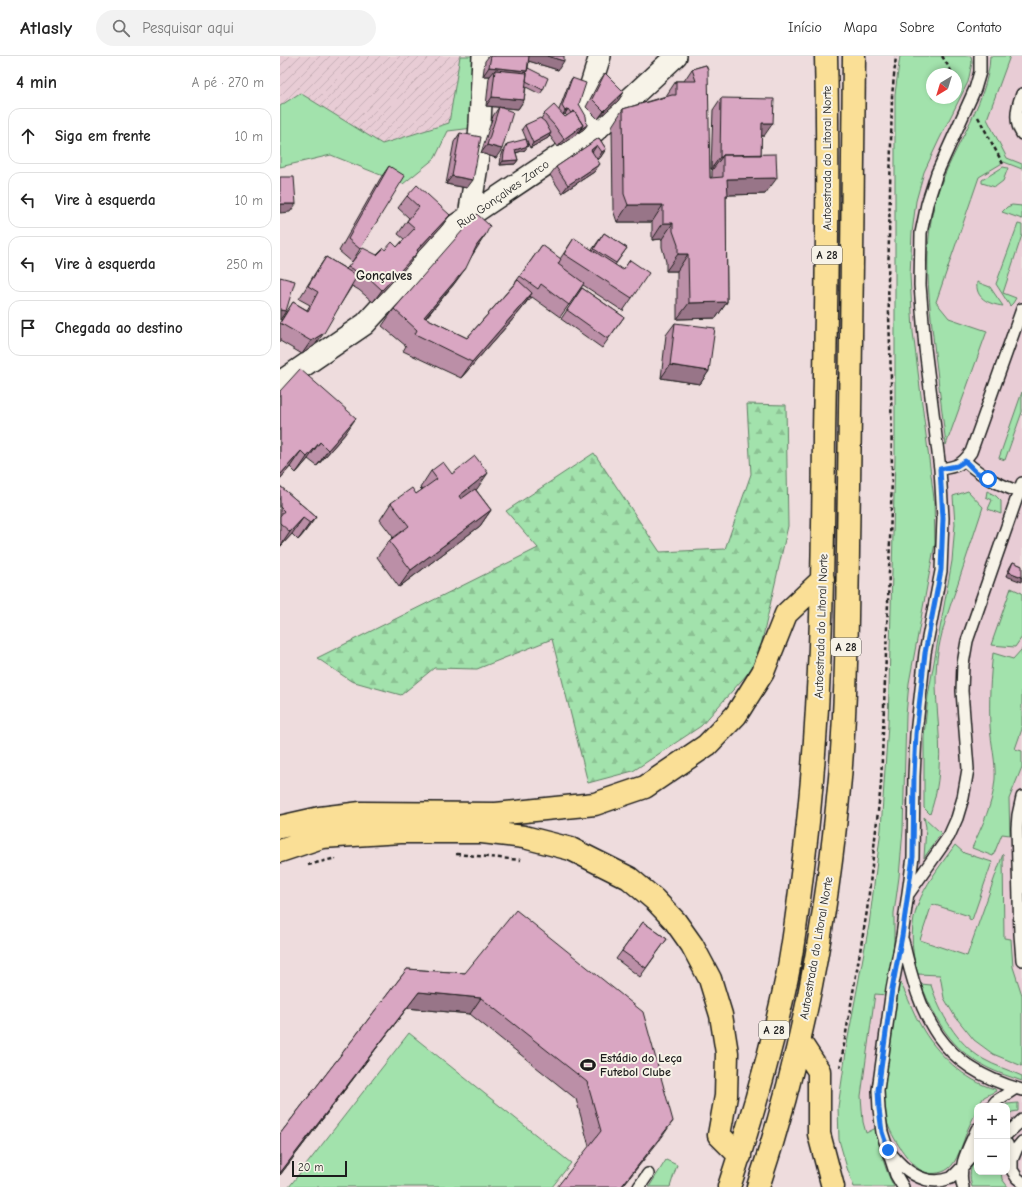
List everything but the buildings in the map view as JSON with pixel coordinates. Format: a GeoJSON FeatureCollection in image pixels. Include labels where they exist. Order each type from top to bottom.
{"type":"FeatureCollection","features":[{"type":"Feature","properties":{"kind":"highway","name":"Autoestrada do Litoral Norte"},"geometry":{"type":"LineString","coordinates":[[729,1187],[740,1156],[771,1045],[787,975],[799,902],[809,816],[818,711],[823,579],[828,131],[826,56]]}},
{"type":"Feature","properties":{"kind":"highway","name":"Autoestrada do Litoral Norte"},"geometry":{"type":"LineString","coordinates":[[758,1187],[786,1095],[800,1042],[816,966],[828,889],[840,776],[845,681],[853,249],[854,56]]}},
{"type":"Feature","properties":{"kind":"highway"},"geometry":{"type":"LineString","coordinates":[[280,827],[320,818],[361,813],[496,814],[595,804],[645,787],[706,745],[736,715],[763,672],[786,614],[823,579]]}},
{"type":"Feature","properties":{"kind":"highway"},"geometry":{"type":"LineString","coordinates":[[280,851],[322,837],[401,832],[482,832],[524,837],[571,849],[629,878],[655,900],[675,921],[692,945],[710,979],[721,1015],[727,1053],[726,1096],[720,1135],[740,1156]]}},
{"type":"Feature","properties":{"kind":"highway"},"geometry":{"type":"LineString","coordinates":[[800,1042],[819,1071],[819,1134],[833,1187]]}},
{"type":"Feature","properties":{"kind":"street"},"geometry":{"type":"LineString","coordinates":[[469,216],[478,159],[483,56]]}},
{"type":"Feature","properties":{"kind":"street"},"geometry":{"type":"LineString","coordinates":[[593,133],[584,107],[600,56]]}},
{"type":"Feature","properties":{"kind":"street","name":"Rua Gonçalves Zarco"},"geometry":{"type":"LineString","coordinates":[[280,382],[365,324],[456,225],[593,133],[676,56]]}},
{"type":"Feature","properties":{"kind":"lane"},"geometry":{"type":"LineString","coordinates":[[903,1187],[896,1175],[882,1132],[878,1090],[913,857],[916,734],[925,653],[941,570],[943,518],[940,469],[925,348],[920,292],[921,233],[927,204],[936,173],[975,89],[980,72],[980,56]]}},
{"type":"Feature","properties":{"kind":"lane"},"geometry":{"type":"LineString","coordinates":[[1022,94],[1018,104],[1017,118],[1022,134]]}},
{"type":"Feature","properties":{"kind":"lane"},"geometry":{"type":"LineString","coordinates":[[940,469],[957,466],[965,461],[971,452],[1022,309]]}},
{"type":"Feature","properties":{"kind":"lane"},"geometry":{"type":"LineString","coordinates":[[907,895],[949,836],[957,818],[963,798],[968,769],[962,691],[963,664],[967,642],[1021,489],[988,479],[976,472],[965,461]]}},
{"type":"Feature","properties":{"kind":"lane"},"geometry":{"type":"LineString","coordinates":[[1022,797],[1017,828],[1022,960]]}},
{"type":"Feature","properties":{"kind":"lane"},"geometry":{"type":"LineString","coordinates":[[902,936],[911,977],[923,1009],[935,1034],[950,1052],[972,1069],[996,1081],[1019,1089]]}},
{"type":"Feature","properties":{"kind":"lane"},"geometry":{"type":"LineString","coordinates":[[994,1103],[1019,1089]]}},
{"type":"Feature","properties":{"kind":"lane"},"geometry":{"type":"LineString","coordinates":[[1010,1131],[1022,1120]]}},
{"type":"Feature","properties":{"kind":"lane"},"geometry":{"type":"LineString","coordinates":[[963,1187],[961,1181],[962,1166],[974,1136]]}},
{"type":"Feature","properties":{"kind":"lane"},"geometry":{"type":"LineString","coordinates":[[1010,1138],[1022,1141],[1012,1160]]}},
{"type":"Feature","properties":{"kind":"lane"},"geometry":{"type":"LineString","coordinates":[[888,1150],[902,1168],[915,1179],[929,1184],[943,1182],[952,1177],[974,1154]]}},
{"type":"Feature","properties":{"kind":"lane"},"geometry":{"type":"LineString","coordinates":[[1010,1154],[1012,1160],[1012,1170],[1017,1178],[1022,1182]]}},
{"type":"Feature","properties":{"kind":"lane"},"geometry":{"type":"LineString","coordinates":[[638,1187],[648,1174]]}},
{"type":"Feature","properties":{"kind":"path"},"geometry":{"type":"LineString","coordinates":[[839,1073],[866,911],[881,784],[892,477],[892,379],[888,283],[892,96],[896,56]]}},
{"type":"Feature","properties":{"kind":"path"},"geometry":{"type":"LineString","coordinates":[[942,56],[949,68]]}},
{"type":"Feature","properties":{"kind":"path"},"geometry":{"type":"LineString","coordinates":[[978,117],[1003,164]]}},
{"type":"Feature","properties":{"kind":"path"},"geometry":{"type":"LineString","coordinates":[[454,854],[521,860]]}},
{"type":"Feature","properties":{"kind":"path"},"geometry":{"type":"LineString","coordinates":[[302,866],[339,857]]}},
{"type":"Feature","properties":{"kind":"shaded area"},"geometry":{"type":"Polygon","coordinates":[[[280,56],[460,56],[449,123],[382,144],[300,93],[280,106],[280,56]]]}},
{"type":"Feature","properties":{"kind":"shaded area"},"geometry":{"type":"Polygon","coordinates":[[[900,56],[1022,56],[1022,1187],[854,1187],[839,1140],[838,1107],[848,1038],[869,925],[881,829],[888,724],[895,457],[895,94],[900,56]]]}},
{"type":"Feature","properties":{"kind":"green space"},"geometry":{"type":"Polygon","coordinates":[[[460,56],[479,56],[473,128],[448,131],[435,158],[403,184],[331,155],[280,167],[280,106],[300,93],[382,144],[449,123],[460,56]]]}},
{"type":"Feature","properties":{"kind":"green space"},"geometry":{"type":"Polygon","coordinates":[[[900,56],[971,56],[972,63],[968,82],[962,94],[962,68],[926,68],[926,104],[957,104],[924,172],[916,201],[912,233],[910,275],[913,332],[934,499],[935,543],[909,683],[906,715],[903,830],[894,913],[894,943],[887,995],[875,994],[861,1096],[863,1122],[866,1133],[876,1128],[885,1166],[894,1187],[854,1187],[839,1140],[838,1107],[848,1038],[869,925],[881,829],[888,724],[895,457],[895,94],[900,56]]]}},
{"type":"Feature","properties":{"kind":"green space"},"geometry":{"type":"Polygon","coordinates":[[[990,56],[1010,56],[987,119],[1007,158],[1022,164],[1022,169],[1004,162],[979,177],[936,302],[949,318],[987,331],[946,445],[930,310],[928,258],[931,223],[934,206],[947,169],[975,112],[982,93],[988,75],[990,56]]]}},
{"type":"Feature","properties":{"kind":"green space"},"geometry":{"type":"Polygon","coordinates":[[[1003,167],[1008,168],[1003,181],[995,187],[982,183],[982,180],[1003,167]]]}},
{"type":"Feature","properties":{"kind":"green space"},"geometry":{"type":"Polygon","coordinates":[[[1012,205],[1022,206],[1022,219],[1002,212],[1007,207],[1012,205]]]}},
{"type":"Feature","properties":{"kind":"green space"},"geometry":{"type":"Polygon","coordinates":[[[1018,224],[1022,225],[1022,235],[1003,293],[1016,298],[1010,306],[996,284],[1018,224]]]}},
{"type":"Feature","properties":{"kind":"green space"},"geometry":{"type":"Polygon","coordinates":[[[977,282],[990,287],[1003,306],[992,304],[980,296],[977,288],[977,282]]]}},
{"type":"Feature","properties":{"kind":"green space"},"geometry":{"type":"Polygon","coordinates":[[[1022,392],[1022,412],[1005,460],[999,458],[1022,392]]]}},
{"type":"Feature","properties":{"kind":"green space"},"geometry":{"type":"Polygon","coordinates":[[[747,404],[786,405],[788,526],[757,663],[701,726],[633,771],[588,783],[552,639],[477,669],[434,668],[401,695],[351,681],[317,658],[538,548],[506,511],[594,453],[660,552],[725,549],[751,474],[747,404]]]}},
{"type":"Feature","properties":{"kind":"green space"},"geometry":{"type":"Polygon","coordinates":[[[968,491],[983,507],[947,615],[938,650],[936,687],[940,755],[938,781],[930,814],[924,808],[924,736],[928,696],[952,561],[955,524],[953,496],[968,491]]]}},
{"type":"Feature","properties":{"kind":"green space"},"geometry":{"type":"Polygon","coordinates":[[[987,491],[1001,501],[1001,514],[988,509],[992,500],[986,497],[987,491]]]}},
{"type":"Feature","properties":{"kind":"green space"},"geometry":{"type":"Polygon","coordinates":[[[1011,588],[1022,593],[1022,637],[1015,647],[991,645],[1011,588]]]}},
{"type":"Feature","properties":{"kind":"green space"},"geometry":{"type":"Polygon","coordinates":[[[1022,649],[1022,729],[1015,749],[1022,751],[1022,767],[1009,799],[1010,835],[1002,834],[993,856],[972,848],[992,797],[995,779],[990,717],[990,680],[993,653],[1013,659],[1022,649]]]}},
{"type":"Feature","properties":{"kind":"green space"},"geometry":{"type":"Polygon","coordinates":[[[924,817],[941,833],[924,858],[926,827],[924,817]]]}},
{"type":"Feature","properties":{"kind":"green space"},"geometry":{"type":"Polygon","coordinates":[[[955,845],[964,853],[992,862],[972,920],[969,919],[969,916],[932,904],[920,940],[967,956],[1003,854],[1004,938],[1011,939],[1013,967],[1022,995],[1022,1066],[993,1054],[974,1040],[954,1015],[944,998],[940,975],[917,974],[913,953],[912,935],[918,904],[924,890],[955,845]]]}},
{"type":"Feature","properties":{"kind":"green space"},"geometry":{"type":"Polygon","coordinates":[[[899,983],[901,984],[921,1026],[934,1046],[943,1056],[952,1065],[973,1080],[995,1089],[996,1091],[984,1097],[980,1103],[974,1103],[974,1116],[954,1162],[948,1169],[939,1173],[925,1172],[917,1167],[901,1149],[892,1135],[887,1122],[884,1098],[885,1071],[899,983]]]}},
{"type":"Feature","properties":{"kind":"green space"},"geometry":{"type":"Polygon","coordinates":[[[921,984],[931,985],[944,1016],[957,1036],[965,1045],[992,1064],[1022,1076],[1022,1081],[988,1068],[964,1052],[954,1043],[932,1010],[921,984]]]}},
{"type":"Feature","properties":{"kind":"green space"},"geometry":{"type":"Polygon","coordinates":[[[409,1033],[571,1163],[552,1187],[289,1187],[409,1033]]]}},
{"type":"Feature","properties":{"kind":"green space"},"geometry":{"type":"Polygon","coordinates":[[[1018,1103],[1018,1111],[1010,1114],[1010,1104],[1018,1103]]]}},
{"type":"Feature","properties":{"kind":"green space"},"geometry":{"type":"Polygon","coordinates":[[[666,1160],[677,1165],[670,1187],[649,1187],[666,1160]]]}},
{"type":"Feature","properties":{"kind":"green space"},"geometry":{"type":"Polygon","coordinates":[[[974,1161],[974,1175],[1001,1175],[1002,1179],[1008,1187],[972,1187],[970,1172],[974,1161]]]}},
{"type":"Feature","properties":{"kind":"place","name":"Estádio do Leça Futebol Clube"},"geometry":{"type":"Point","coordinates":[588,1065]}},
{"type":"Feature","properties":{"kind":"district","name":"Gonçalves"},"geometry":{"type":"Point","coordinates":[384,275]}},
{"type":"Feature","properties":{"kind":"route"},"geometry":{"type":"LineString","coordinates":[[888,1150],[882,1132],[878,1090],[913,857],[916,734],[925,653],[941,570],[943,518],[940,469],[957,466],[965,461],[976,472],[988,479]]}}]}
